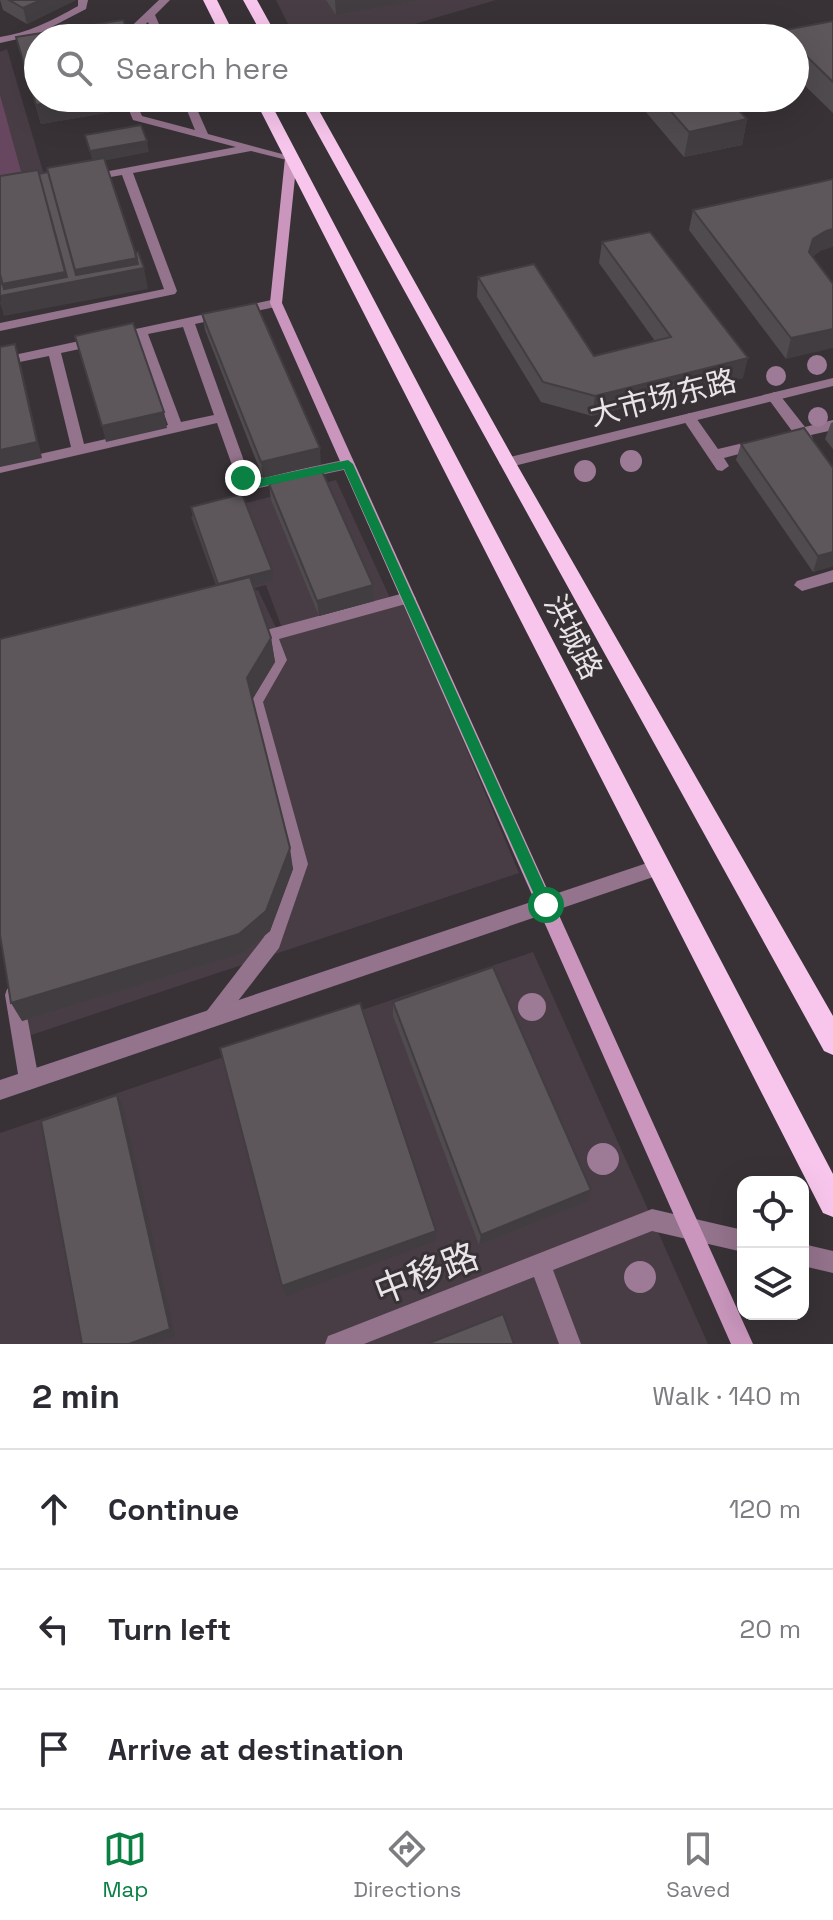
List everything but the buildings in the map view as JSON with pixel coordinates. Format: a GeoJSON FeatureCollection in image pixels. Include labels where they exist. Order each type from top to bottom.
{"type":"FeatureCollection","features":[{"type":"Feature","properties":{"kind":"highway"},"geometry":{"type":"LineString","coordinates":[[210,0],[222,24]]}},
{"type":"Feature","properties":{"kind":"highway"},"geometry":{"type":"LineString","coordinates":[[250,0],[263,24]]}},
{"type":"Feature","properties":{"kind":"highway","name":"洪城路"},"geometry":{"type":"LineString","coordinates":[[268,112],[833,1203]]}},
{"type":"Feature","properties":{"kind":"highway","name":"洪城路"},"geometry":{"type":"LineString","coordinates":[[313,112],[506,463],[833,1042]]}},
{"type":"Feature","properties":{"kind":"main road"},"geometry":{"type":"LineString","coordinates":[[291,158],[276,303],[742,1344]]}},
{"type":"Feature","properties":{"kind":"street"},"geometry":{"type":"LineString","coordinates":[[49,24],[83,7],[83,0]]}},
{"type":"Feature","properties":{"kind":"street"},"geometry":{"type":"LineString","coordinates":[[140,24],[165,0]]}},
{"type":"Feature","properties":{"kind":"street"},"geometry":{"type":"LineString","coordinates":[[150,15],[154,24]]}},
{"type":"Feature","properties":{"kind":"street"},"geometry":{"type":"LineString","coordinates":[[0,40],[24,35]]}},
{"type":"Feature","properties":{"kind":"street"},"geometry":{"type":"LineString","coordinates":[[135,112],[137,118],[291,158]]}},
{"type":"Feature","properties":{"kind":"street"},"geometry":{"type":"LineString","coordinates":[[193,112],[203,136]]}},
{"type":"Feature","properties":{"kind":"street"},"geometry":{"type":"LineString","coordinates":[[70,181],[251,148]]}},
{"type":"Feature","properties":{"kind":"street"},"geometry":{"type":"LineString","coordinates":[[0,327],[171,291],[126,171]]}},
{"type":"Feature","properties":{"kind":"street"},"geometry":{"type":"LineString","coordinates":[[0,362],[276,303]]}},
{"type":"Feature","properties":{"kind":"street"},"geometry":{"type":"LineString","coordinates":[[188,322],[243,478],[259,483],[348,464]]}},
{"type":"Feature","properties":{"kind":"street"},"geometry":{"type":"LineString","coordinates":[[141,332],[176,428]]}},
{"type":"Feature","properties":{"kind":"street"},"geometry":{"type":"LineString","coordinates":[[54,350],[79,450]]}},
{"type":"Feature","properties":{"kind":"street","name":"大市场东路"},"geometry":{"type":"LineString","coordinates":[[506,463],[833,382]]}},
{"type":"Feature","properties":{"kind":"street"},"geometry":{"type":"LineString","coordinates":[[774,397],[817,454]]}},
{"type":"Feature","properties":{"kind":"street"},"geometry":{"type":"LineString","coordinates":[[0,468],[220,418]]}},
{"type":"Feature","properties":{"kind":"street"},"geometry":{"type":"LineString","coordinates":[[689,418],[718,460],[833,425]]}},
{"type":"Feature","properties":{"kind":"street"},"geometry":{"type":"LineString","coordinates":[[802,585],[833,576]]}},
{"type":"Feature","properties":{"kind":"street"},"geometry":{"type":"LineString","coordinates":[[213,1018],[272,942],[299,864],[255,702],[279,660],[270,635],[408,598]]}},
{"type":"Feature","properties":{"kind":"street"},"geometry":{"type":"LineString","coordinates":[[0,1090],[659,867]]}},
{"type":"Feature","properties":{"kind":"street"},"geometry":{"type":"LineString","coordinates":[[10,970],[29,1080]]}},
{"type":"Feature","properties":{"kind":"street","name":"中移路"},"geometry":{"type":"LineString","coordinates":[[336,1344],[652,1220],[737,1240]]}},
{"type":"Feature","properties":{"kind":"street"},"geometry":{"type":"LineString","coordinates":[[809,1256],[833,1262]]}},
{"type":"Feature","properties":{"kind":"street"},"geometry":{"type":"LineString","coordinates":[[540,1265],[570,1344]]}},
{"type":"Feature","properties":{"kind":"shaded area"},"geometry":{"type":"Polygon","coordinates":[[[276,0],[496,0],[415,24],[288,24],[276,0]]]}},
{"type":"Feature","properties":{"kind":"shaded area"},"geometry":{"type":"Polygon","coordinates":[[[7,49],[45,178],[0,187],[0,52],[7,49]]]}},
{"type":"Feature","properties":{"kind":"shaded area"},"geometry":{"type":"Polygon","coordinates":[[[0,95],[23,179],[0,184],[0,95]]]}},
{"type":"Feature","properties":{"kind":"shaded area"},"geometry":{"type":"Polygon","coordinates":[[[336,480],[390,598],[282,628],[266,585],[220,597],[191,517],[336,480]]]}},
{"type":"Feature","properties":{"kind":"shaded area"},"geometry":{"type":"Polygon","coordinates":[[[258,590],[278,632],[402,596],[519,873],[22,1038],[0,658],[258,590]]]}},
{"type":"Feature","properties":{"kind":"shaded area"},"geometry":{"type":"Polygon","coordinates":[[[533,952],[708,1344],[0,1344],[0,1133],[533,952]]]}},
{"type":"Feature","properties":{"kind":"route"},"geometry":{"type":"LineString","coordinates":[[243,478],[259,483],[348,464],[546,905]]}}]}
